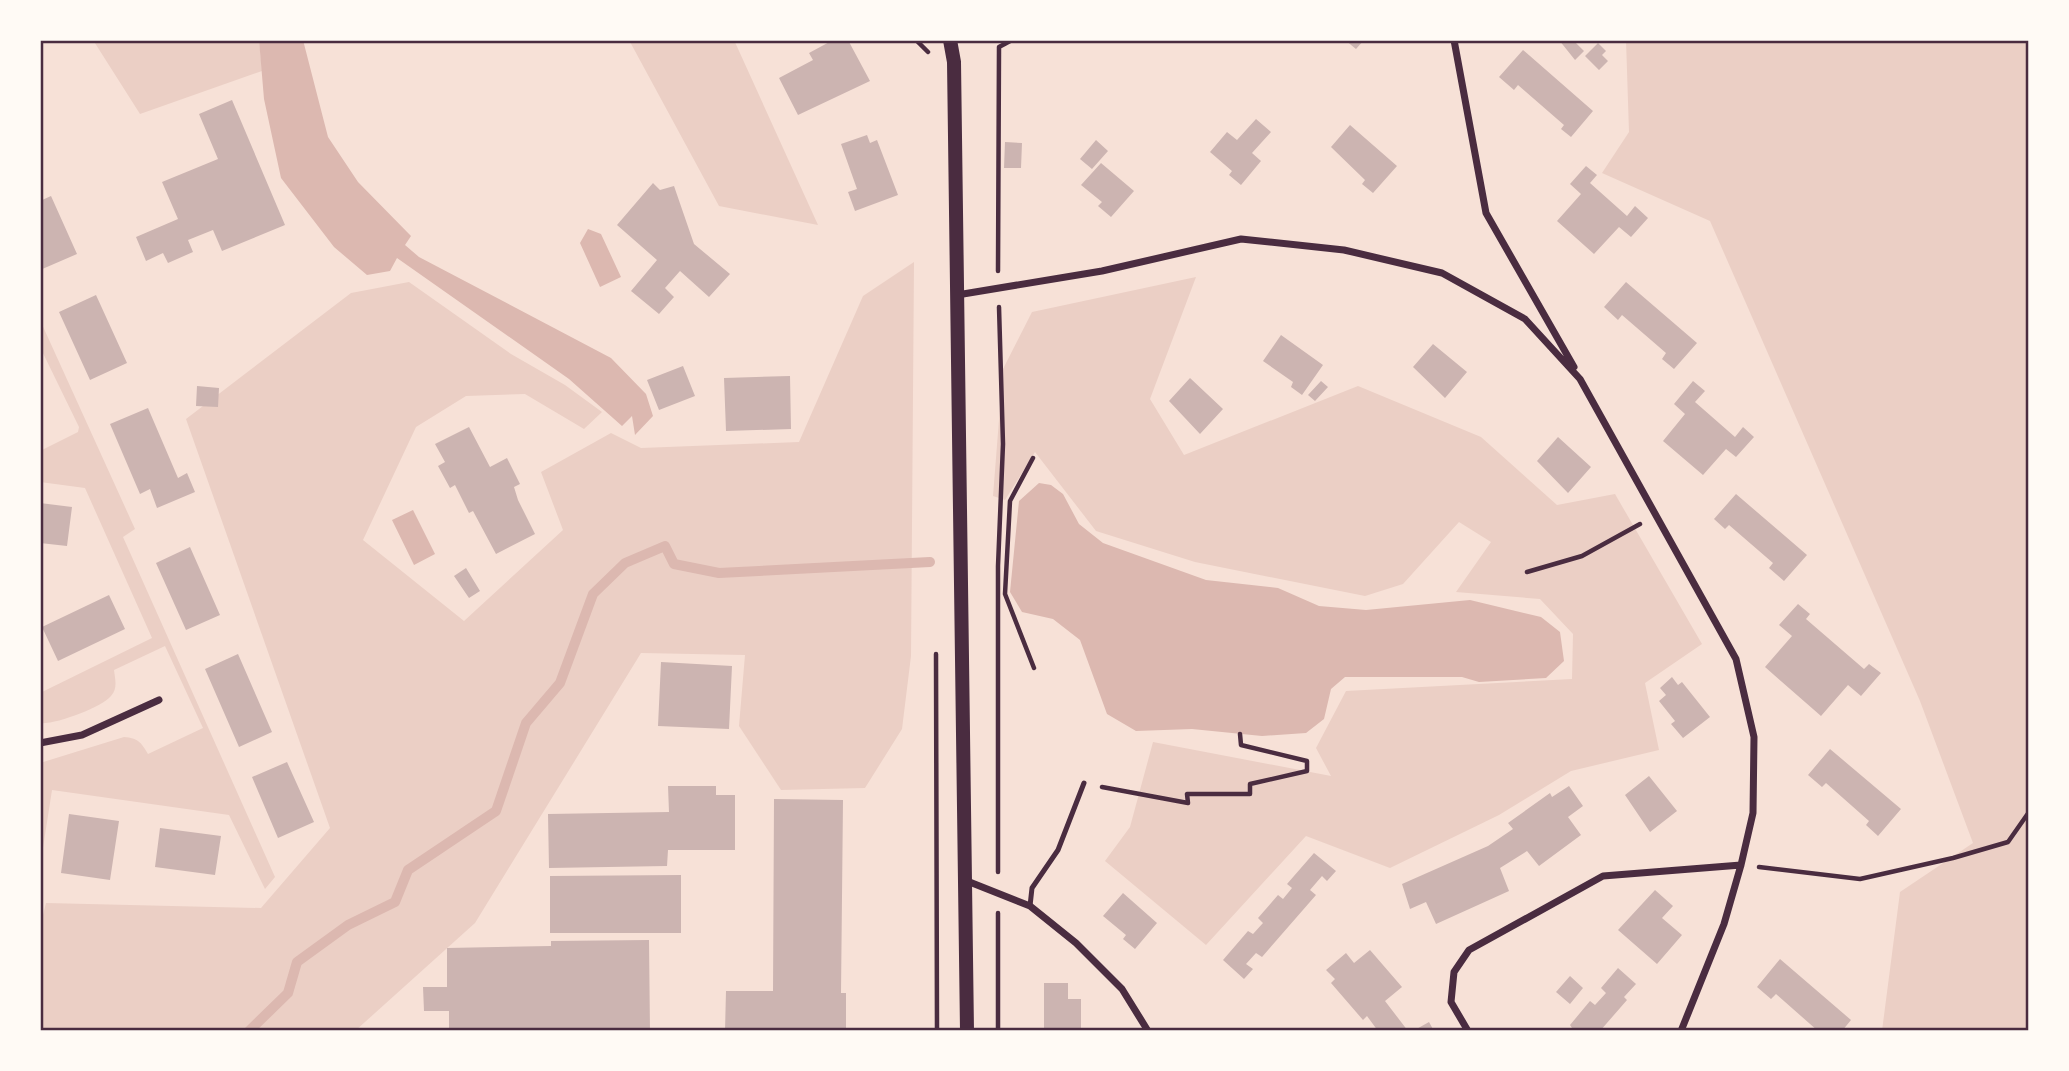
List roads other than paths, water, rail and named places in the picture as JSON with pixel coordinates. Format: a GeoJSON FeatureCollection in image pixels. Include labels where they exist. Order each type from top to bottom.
{"type":"FeatureCollection","features":[{"type":"Feature","properties":{"kind":"main road"},"geometry":{"type":"LineString","coordinates":[[950,40],[954,62],[967,1031]]}},
{"type":"Feature","properties":{"kind":"street"},"geometry":{"type":"LineString","coordinates":[[1454,40],[1486,213],[1736,659],[1754,737],[1753,813],[1741,865],[1724,924],[1681,1031]]}},
{"type":"Feature","properties":{"kind":"street"},"geometry":{"type":"LineString","coordinates":[[956,295],[1102,271],[1241,239],[1344,250],[1442,273],[1525,319],[1580,379]]}},
{"type":"Feature","properties":{"kind":"street"},"geometry":{"type":"LineString","coordinates":[[40,743],[82,735],[159,700]]}},
{"type":"Feature","properties":{"kind":"street"},"geometry":{"type":"LineString","coordinates":[[1468,1031],[1451,1002],[1454,972],[1469,950],[1603,876],[1741,865]]}},
{"type":"Feature","properties":{"kind":"street"},"geometry":{"type":"LineString","coordinates":[[967,881],[1030,906],[1076,943],[1122,989],[1148,1031]]}},
{"type":"Feature","properties":{"kind":"lane"},"geometry":{"type":"LineString","coordinates":[[1030,906],[1032,888],[1058,850],[1084,783]]}},
{"type":"Feature","properties":{"kind":"waterway"},"geometry":{"type":"LineString","coordinates":[[249,1031],[288,993],[297,962],[348,925],[395,902],[408,870],[496,811],[526,723],[560,683],[593,594],[625,563],[665,546],[674,564],[719,573],[930,562]]}}]}
